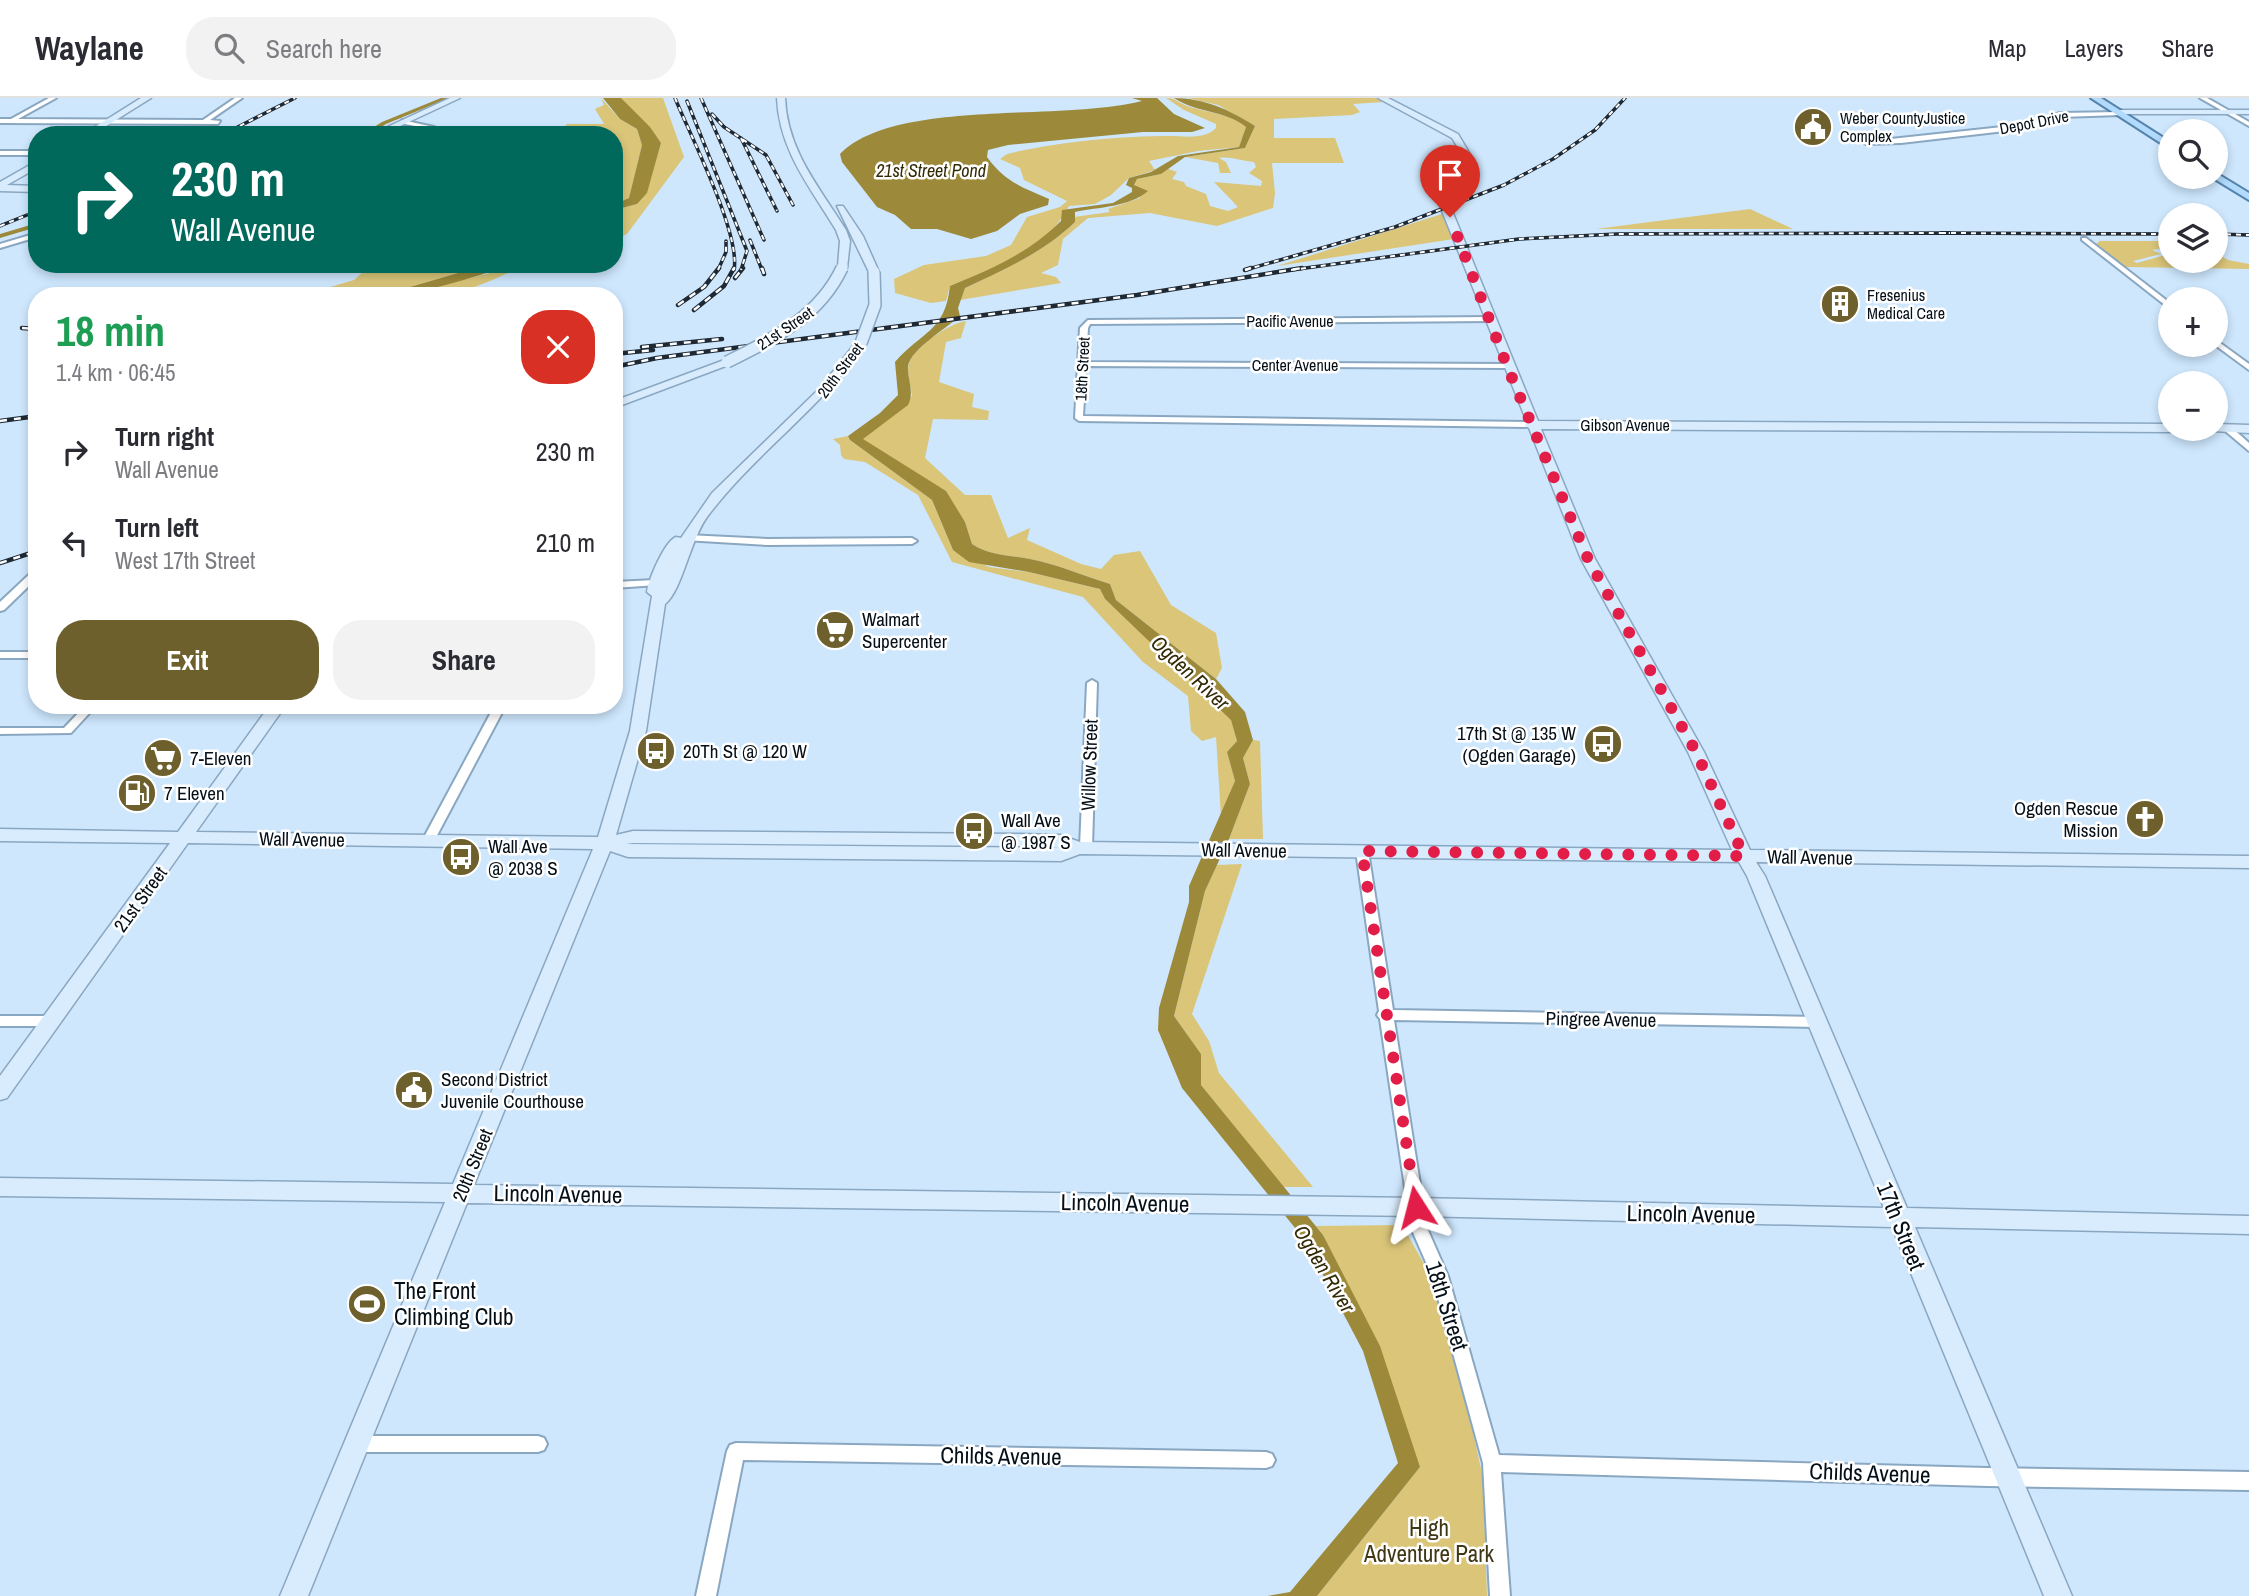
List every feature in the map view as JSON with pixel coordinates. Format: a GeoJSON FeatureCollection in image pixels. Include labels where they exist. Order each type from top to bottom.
{"type":"FeatureCollection","features":[{"type":"Feature","properties":{"kind":"main road"},"geometry":{"type":"LineString","coordinates":[[100,126],[147,98]]}},
{"type":"Feature","properties":{"kind":"main road"},"geometry":{"type":"LineString","coordinates":[[393,126],[456,98]]}},
{"type":"Feature","properties":{"kind":"main road","name":"21st Street"},"geometry":{"type":"LineString","coordinates":[[623,402],[727,362],[775,337],[810,312],[833,288],[843,266],[845,241],[841,230],[789,146],[789,138],[782,121],[781,98]]}},
{"type":"Feature","properties":{"kind":"main road","name":"17th Street"},"geometry":{"type":"LineString","coordinates":[[1382,98],[1455,136],[1467,156],[1459,171],[1445,183],[1441,196],[1531,425],[1588,559],[1696,752],[1756,876],[2058,1596]]}},
{"type":"Feature","properties":{"kind":"main road"},"geometry":{"type":"LineString","coordinates":[[2095,98],[2158,138]]}},
{"type":"Feature","properties":{"kind":"main road","name":"Depot Drive"},"geometry":{"type":"LineString","coordinates":[[2120,114],[2249,113]]}},
{"type":"Feature","properties":{"kind":"main road","name":"20th Street"},"geometry":{"type":"LineString","coordinates":[[294,1596],[605,843],[638,730],[657,605],[667,594],[687,538],[717,495],[837,379],[861,344],[875,305],[874,272],[859,236],[798,146],[789,138]]}},
{"type":"Feature","properties":{"kind":"main road"},"geometry":{"type":"LineString","coordinates":[[0,187],[28,170]]}},
{"type":"Feature","properties":{"kind":"main road"},"geometry":{"type":"LineString","coordinates":[[2228,184],[2249,197]]}},
{"type":"Feature","properties":{"kind":"main road"},"geometry":{"type":"LineString","coordinates":[[0,187],[28,189]]}},
{"type":"Feature","properties":{"kind":"main road","name":"Gibson Avenue"},"geometry":{"type":"LineString","coordinates":[[1531,425],[2158,428]]}},
{"type":"Feature","properties":{"kind":"main road"},"geometry":{"type":"LineString","coordinates":[[2228,428],[2249,429]]}},
{"type":"Feature","properties":{"kind":"main road","name":"20th Street"},"geometry":{"type":"LineString","coordinates":[[655,583],[677,541],[687,538]]}},
{"type":"Feature","properties":{"kind":"main road"},"geometry":{"type":"LineString","coordinates":[[655,583],[661,584],[657,605]]}},
{"type":"Feature","properties":{"kind":"main road","name":"21st Street"},"geometry":{"type":"LineString","coordinates":[[0,1092],[272,714]]}},
{"type":"Feature","properties":{"kind":"main road","name":"Wall Avenue"},"geometry":{"type":"LineString","coordinates":[[0,835],[605,843],[628,851],[1061,855],[1082,848],[2249,862]]}},
{"type":"Feature","properties":{"kind":"main road","name":"Lincoln Avenue"},"geometry":{"type":"LineString","coordinates":[[0,1187],[1416,1207],[2249,1225]]}},
{"type":"Feature","properties":{"kind":"street"},"geometry":{"type":"LineString","coordinates":[[0,127],[53,98]]}},
{"type":"Feature","properties":{"kind":"street"},"geometry":{"type":"LineString","coordinates":[[205,122],[239,98]]}},
{"type":"Feature","properties":{"kind":"street"},"geometry":{"type":"LineString","coordinates":[[2203,98],[2249,124]]}},
{"type":"Feature","properties":{"kind":"street","name":"Depot Drive"},"geometry":{"type":"LineString","coordinates":[[1866,142],[1901,141],[2031,126],[2060,115],[2120,114]]}},
{"type":"Feature","properties":{"kind":"street"},"geometry":{"type":"LineString","coordinates":[[0,121],[218,122]]}},
{"type":"Feature","properties":{"kind":"street"},"geometry":{"type":"LineString","coordinates":[[402,122],[422,126]]}},
{"type":"Feature","properties":{"kind":"street"},"geometry":{"type":"LineString","coordinates":[[0,152],[28,153]]}},
{"type":"Feature","properties":{"kind":"street"},"geometry":{"type":"LineString","coordinates":[[0,246],[28,238]]}},
{"type":"Feature","properties":{"kind":"street"},"geometry":{"type":"LineString","coordinates":[[2084,239],[2158,298]]}},
{"type":"Feature","properties":{"kind":"street","name":"Pacific Avenue"},"geometry":{"type":"LineString","coordinates":[[1088,322],[1491,319]]}},
{"type":"Feature","properties":{"kind":"street","name":"18th Street"},"geometry":{"type":"LineString","coordinates":[[1079,418],[1084,328],[1088,322]]}},
{"type":"Feature","properties":{"kind":"street"},"geometry":{"type":"LineString","coordinates":[[2228,351],[2249,368]]}},
{"type":"Feature","properties":{"kind":"street","name":"Center Avenue"},"geometry":{"type":"LineString","coordinates":[[1083,364],[1507,366]]}},
{"type":"Feature","properties":{"kind":"street","name":"Gibson Avenue"},"geometry":{"type":"LineString","coordinates":[[1079,418],[1531,425]]}},
{"type":"Feature","properties":{"kind":"street"},"geometry":{"type":"LineString","coordinates":[[2228,433],[2249,447]]}},
{"type":"Feature","properties":{"kind":"street"},"geometry":{"type":"LineString","coordinates":[[687,538],[767,542],[912,541]]}},
{"type":"Feature","properties":{"kind":"street"},"geometry":{"type":"LineString","coordinates":[[0,608],[28,581]]}},
{"type":"Feature","properties":{"kind":"street"},"geometry":{"type":"LineString","coordinates":[[623,585],[655,583]]}},
{"type":"Feature","properties":{"kind":"street"},"geometry":{"type":"LineString","coordinates":[[0,655],[28,655]]}},
{"type":"Feature","properties":{"kind":"street","name":"Willow Street"},"geometry":{"type":"LineString","coordinates":[[1082,848],[1092,683]]}},
{"type":"Feature","properties":{"kind":"street"},"geometry":{"type":"LineString","coordinates":[[0,731],[67,731],[83,714]]}},
{"type":"Feature","properties":{"kind":"street"},"geometry":{"type":"LineString","coordinates":[[428,841],[496,714]]}},
{"type":"Feature","properties":{"kind":"street","name":"18th Street"},"geometry":{"type":"LineString","coordinates":[[1362,851],[1384,1015],[1419,1228],[1440,1276],[1492,1463],[1500,1596]]}},
{"type":"Feature","properties":{"kind":"street","name":"Pingree Avenue"},"geometry":{"type":"LineString","coordinates":[[1384,1015],[1818,1022]]}},
{"type":"Feature","properties":{"kind":"street"},"geometry":{"type":"LineString","coordinates":[[0,1021],[50,1021]]}},
{"type":"Feature","properties":{"kind":"street"},"geometry":{"type":"LineString","coordinates":[[357,1444],[537,1444]]}},
{"type":"Feature","properties":{"kind":"street","name":"Childs Avenue"},"geometry":{"type":"LineString","coordinates":[[706,1596],[736,1451],[1266,1461]]}},
{"type":"Feature","properties":{"kind":"street","name":"Childs Avenue"},"geometry":{"type":"LineString","coordinates":[[1492,1463],[2249,1481]]}},
{"type":"Feature","properties":{"kind":"green space"},"geometry":{"type":"Polygon","coordinates":[[[601,98],[620,119],[637,129],[642,145],[629,199],[623,201],[623,126],[565,126],[604,124],[595,109],[604,105],[601,98]]]}},
{"type":"Feature","properties":{"kind":"green space"},"geometry":{"type":"Polygon","coordinates":[[[621,98],[663,98],[684,157],[623,236],[623,208],[637,204],[652,174],[661,143],[621,98]]]}},
{"type":"Feature","properties":{"kind":"green space"},"geometry":{"type":"Polygon","coordinates":[[[1166,98],[1239,122],[1246,127],[1239,147],[1198,151],[1149,161],[1155,170],[1129,178],[1111,195],[1095,204],[1069,206],[1059,222],[1033,246],[1001,265],[950,286],[946,301],[931,303],[895,293],[894,279],[924,265],[986,256],[1011,245],[1027,217],[1060,207],[1067,201],[1024,180],[1020,168],[1000,159],[1007,154],[1088,140],[1200,136],[1216,128],[1216,124],[1184,110],[1166,98]]]}},
{"type":"Feature","properties":{"kind":"green space"},"geometry":{"type":"Polygon","coordinates":[[[1188,98],[1375,98],[1384,102],[1353,104],[1360,112],[1352,115],[1274,119],[1274,138],[1335,138],[1344,163],[1272,163],[1275,193],[1273,208],[1217,226],[1150,213],[1088,218],[1063,239],[1058,265],[1041,273],[1056,277],[1061,283],[960,300],[965,288],[1037,251],[1075,222],[1074,217],[1110,212],[1108,209],[1140,198],[1134,185],[1137,179],[1161,174],[1166,168],[1177,172],[1172,179],[1206,194],[1210,206],[1228,211],[1238,207],[1214,182],[1261,186],[1262,181],[1249,173],[1256,167],[1254,162],[1219,158],[1226,162],[1231,173],[1220,173],[1218,163],[1185,157],[1245,148],[1255,126],[1218,105],[1188,98]]]}},
{"type":"Feature","properties":{"kind":"green space"},"geometry":{"type":"Polygon","coordinates":[[[1750,209],[1793,229],[1596,229],[1750,209]]]}},
{"type":"Feature","properties":{"kind":"green space"},"geometry":{"type":"Polygon","coordinates":[[[1442,214],[1454,239],[1277,266],[1442,214]]]}},
{"type":"Feature","properties":{"kind":"green space"},"geometry":{"type":"Polygon","coordinates":[[[2100,241],[2158,241],[2158,249],[2152,250],[2158,255],[2133,261],[2137,263],[2158,257],[2158,268],[2126,267],[2096,244],[2100,241]]]}},
{"type":"Feature","properties":{"kind":"green space"},"geometry":{"type":"Polygon","coordinates":[[[2228,260],[2249,264],[2249,269],[2228,269],[2228,260]]]}},
{"type":"Feature","properties":{"kind":"green space"},"geometry":{"type":"Polygon","coordinates":[[[362,273],[458,273],[410,287],[330,287],[354,280],[362,273]]]}},
{"type":"Feature","properties":{"kind":"green space"},"geometry":{"type":"Polygon","coordinates":[[[490,273],[508,273],[473,287],[433,287],[490,273]]]}},
{"type":"Feature","properties":{"kind":"green space"},"geometry":{"type":"Polygon","coordinates":[[[966,321],[961,338],[946,342],[939,382],[974,394],[972,407],[989,411],[988,420],[933,419],[925,458],[965,495],[991,495],[1008,538],[1030,528],[1027,540],[1081,564],[1101,569],[1114,555],[1140,551],[1171,605],[1216,633],[1222,668],[1216,679],[1116,600],[1110,584],[1040,561],[993,553],[972,544],[965,522],[889,458],[862,439],[912,396],[908,367],[918,350],[942,331],[966,321]]]}},
{"type":"Feature","properties":{"kind":"green space"},"geometry":{"type":"Polygon","coordinates":[[[848,436],[932,500],[953,550],[989,567],[1029,572],[1100,589],[1105,599],[1231,719],[1237,741],[1227,752],[1235,781],[1221,816],[1216,737],[1202,741],[1191,731],[1188,696],[1143,662],[1083,597],[952,562],[918,495],[865,462],[844,459],[840,445],[833,439],[848,436]]]}},
{"type":"Feature","properties":{"kind":"green space"},"geometry":{"type":"Polygon","coordinates":[[[1253,740],[1260,741],[1263,839],[1229,839],[1250,784],[1243,758],[1253,740]]]}},
{"type":"Feature","properties":{"kind":"green space"},"geometry":{"type":"Polygon","coordinates":[[[1242,864],[1192,1014],[1209,1041],[1219,1073],[1313,1187],[1283,1187],[1201,1085],[1201,1054],[1174,1016],[1205,891],[1217,865],[1242,864]]]}},
{"type":"Feature","properties":{"kind":"green space","name":"High Adventure Park"},"geometry":{"type":"Polygon","coordinates":[[[1402,1225],[1432,1278],[1466,1400],[1483,1478],[1487,1596],[1317,1596],[1420,1467],[1323,1235],[1316,1226],[1402,1225]]]}},
{"type":"Feature","properties":{"kind":"water"},"geometry":{"type":"Polygon","coordinates":[[[603,98],[621,98],[650,127],[661,143],[647,193],[637,204],[623,208],[623,201],[629,198],[642,145],[637,129],[620,119],[603,98]]]}},
{"type":"Feature","properties":{"kind":"water","name":"21st Street Pond"},"geometry":{"type":"Polygon","coordinates":[[[1132,98],[1157,98],[1174,114],[1205,128],[1192,132],[1143,132],[1008,145],[988,150],[987,157],[1000,172],[1015,183],[1049,199],[1048,205],[1020,214],[997,231],[971,239],[937,229],[911,229],[895,215],[877,207],[842,162],[840,154],[865,137],[899,125],[938,118],[1108,107],[1142,101],[1132,98]]]}},
{"type":"Feature","properties":{"kind":"water","name":"Ogden River"},"geometry":{"type":"Polygon","coordinates":[[[1174,98],[1196,100],[1216,106],[1255,126],[1245,148],[1185,157],[1161,174],[1137,179],[1134,185],[1148,191],[1141,196],[1123,203],[1075,212],[1075,222],[1037,251],[965,288],[958,308],[960,316],[922,346],[911,359],[908,366],[911,395],[908,405],[863,439],[946,491],[965,522],[972,544],[993,553],[1040,561],[1110,584],[1116,600],[1216,679],[1245,712],[1253,740],[1243,758],[1250,784],[1205,891],[1174,1016],[1201,1054],[1201,1085],[1323,1235],[1380,1346],[1420,1467],[1317,1596],[1267,1596],[1290,1592],[1398,1463],[1363,1351],[1304,1239],[1182,1088],[1158,1030],[1159,1008],[1189,902],[1189,886],[1235,781],[1227,752],[1237,741],[1231,720],[1105,599],[1100,589],[1029,572],[969,562],[953,550],[932,500],[848,436],[880,413],[898,395],[895,362],[938,322],[950,286],[995,266],[1036,243],[1061,221],[1062,210],[1113,203],[1132,192],[1132,188],[1126,185],[1129,178],[1151,172],[1178,156],[1239,147],[1246,127],[1229,117],[1174,98]]]}},
{"type":"Feature","properties":{"kind":"water"},"geometry":{"type":"Polygon","coordinates":[[[458,273],[484,273],[436,287],[410,287],[458,273]]]}},
{"type":"Feature","properties":{"kind":"waterway"},"geometry":{"type":"LineString","coordinates":[[379,126],[446,98]]}},
{"type":"Feature","properties":{"kind":"waterway"},"geometry":{"type":"LineString","coordinates":[[0,236],[28,228]]}},
{"type":"Feature","properties":{"kind":"railway"},"geometry":{"type":"LineString","coordinates":[[240,126],[295,98]]}},
{"type":"Feature","properties":{"kind":"railway"},"geometry":{"type":"LineString","coordinates":[[675,98],[730,233],[734,268]]}},
{"type":"Feature","properties":{"kind":"railway"},"geometry":{"type":"LineString","coordinates":[[701,98],[764,240]]}},
{"type":"Feature","properties":{"kind":"railway"},"geometry":{"type":"LineString","coordinates":[[1251,268],[1245,270],[1395,227],[1504,185],[1553,159],[1595,130],[1625,98]]}},
{"type":"Feature","properties":{"kind":"railway"},"geometry":{"type":"LineString","coordinates":[[687,101],[747,251],[741,270]]}},
{"type":"Feature","properties":{"kind":"railway"},"geometry":{"type":"LineString","coordinates":[[712,114],[724,127],[741,138]]}},
{"type":"Feature","properties":{"kind":"railway"},"geometry":{"type":"LineString","coordinates":[[741,138],[766,155],[793,205]]}},
{"type":"Feature","properties":{"kind":"railway"},"geometry":{"type":"LineString","coordinates":[[741,138],[777,211]]}},
{"type":"Feature","properties":{"kind":"railway"},"geometry":{"type":"LineString","coordinates":[[0,226],[28,215]]}},
{"type":"Feature","properties":{"kind":"railway"},"geometry":{"type":"LineString","coordinates":[[1291,270],[1519,239],[1617,234],[1945,233]]}},
{"type":"Feature","properties":{"kind":"railway"},"geometry":{"type":"LineString","coordinates":[[1945,233],[2158,234]]}},
{"type":"Feature","properties":{"kind":"railway"},"geometry":{"type":"LineString","coordinates":[[1945,233],[1950,233]]}},
{"type":"Feature","properties":{"kind":"railway"},"geometry":{"type":"LineString","coordinates":[[2228,234],[2249,235]]}},
{"type":"Feature","properties":{"kind":"railway"},"geometry":{"type":"LineString","coordinates":[[750,240],[762,270]]}},
{"type":"Feature","properties":{"kind":"railway"},"geometry":{"type":"LineString","coordinates":[[719,268],[726,252],[726,241]]}},
{"type":"Feature","properties":{"kind":"railway"},"geometry":{"type":"LineString","coordinates":[[678,305],[704,287],[719,268]]}},
{"type":"Feature","properties":{"kind":"railway"},"geometry":{"type":"LineString","coordinates":[[694,310],[724,286],[734,268]]}},
{"type":"Feature","properties":{"kind":"railway"},"geometry":{"type":"LineString","coordinates":[[735,278],[743,268]]}},
{"type":"Feature","properties":{"kind":"railway"},"geometry":{"type":"LineString","coordinates":[[762,268],[764,274]]}},
{"type":"Feature","properties":{"kind":"railway"},"geometry":{"type":"LineString","coordinates":[[623,365],[657,358],[1137,295],[1302,268]]}},
{"type":"Feature","properties":{"kind":"railway"},"geometry":{"type":"LineString","coordinates":[[22,328],[28,328]]}},
{"type":"Feature","properties":{"kind":"railway"},"geometry":{"type":"LineString","coordinates":[[642,347],[722,339]]}},
{"type":"Feature","properties":{"kind":"railway"},"geometry":{"type":"LineString","coordinates":[[623,353],[653,350]]}},
{"type":"Feature","properties":{"kind":"railway"},"geometry":{"type":"LineString","coordinates":[[0,421],[28,417]]}},
{"type":"Feature","properties":{"kind":"railway"},"geometry":{"type":"LineString","coordinates":[[0,563],[28,554]]}},
{"type":"Feature","properties":{"kind":"place","name":"Weber CountyJustice Complex"},"geometry":{"type":"Point","coordinates":[1813,127]}},
{"type":"Feature","properties":{"kind":"place","name":"Fresenius Medical Care"},"geometry":{"type":"Point","coordinates":[1840,304]}},
{"type":"Feature","properties":{"kind":"place","name":"Walmart Supercenter"},"geometry":{"type":"Point","coordinates":[835,630]}},
{"type":"Feature","properties":{"kind":"place","name":"17th St @ 135 W (Ogden Garage)"},"geometry":{"type":"Point","coordinates":[1603,744]}},
{"type":"Feature","properties":{"kind":"place","name":"20Th St @ 120 W"},"geometry":{"type":"Point","coordinates":[656,751]}},
{"type":"Feature","properties":{"kind":"place","name":"7-Eleven"},"geometry":{"type":"Point","coordinates":[163,758]}},
{"type":"Feature","properties":{"kind":"place","name":"7 Eleven"},"geometry":{"type":"Point","coordinates":[137,793]}},
{"type":"Feature","properties":{"kind":"place","name":"Ogden Rescue Mission"},"geometry":{"type":"Point","coordinates":[2145,819]}},
{"type":"Feature","properties":{"kind":"place","name":"Wall Ave @ 1987 S"},"geometry":{"type":"Point","coordinates":[974,831]}},
{"type":"Feature","properties":{"kind":"place","name":"Wall Ave @ 2038 S"},"geometry":{"type":"Point","coordinates":[461,857]}},
{"type":"Feature","properties":{"kind":"place","name":"Second District Juvenile Courthouse"},"geometry":{"type":"Point","coordinates":[414,1090]}},
{"type":"Feature","properties":{"kind":"place","name":"The Front Climbing Club"},"geometry":{"type":"Point","coordinates":[367,1304]}},
{"type":"Feature","properties":{"kind":"route"},"geometry":{"type":"LineString","coordinates":[[1416,1207],[1384,1015],[1362,851],[1744,856],[1696,752],[1588,559],[1507,366],[1450,217]]}}]}
